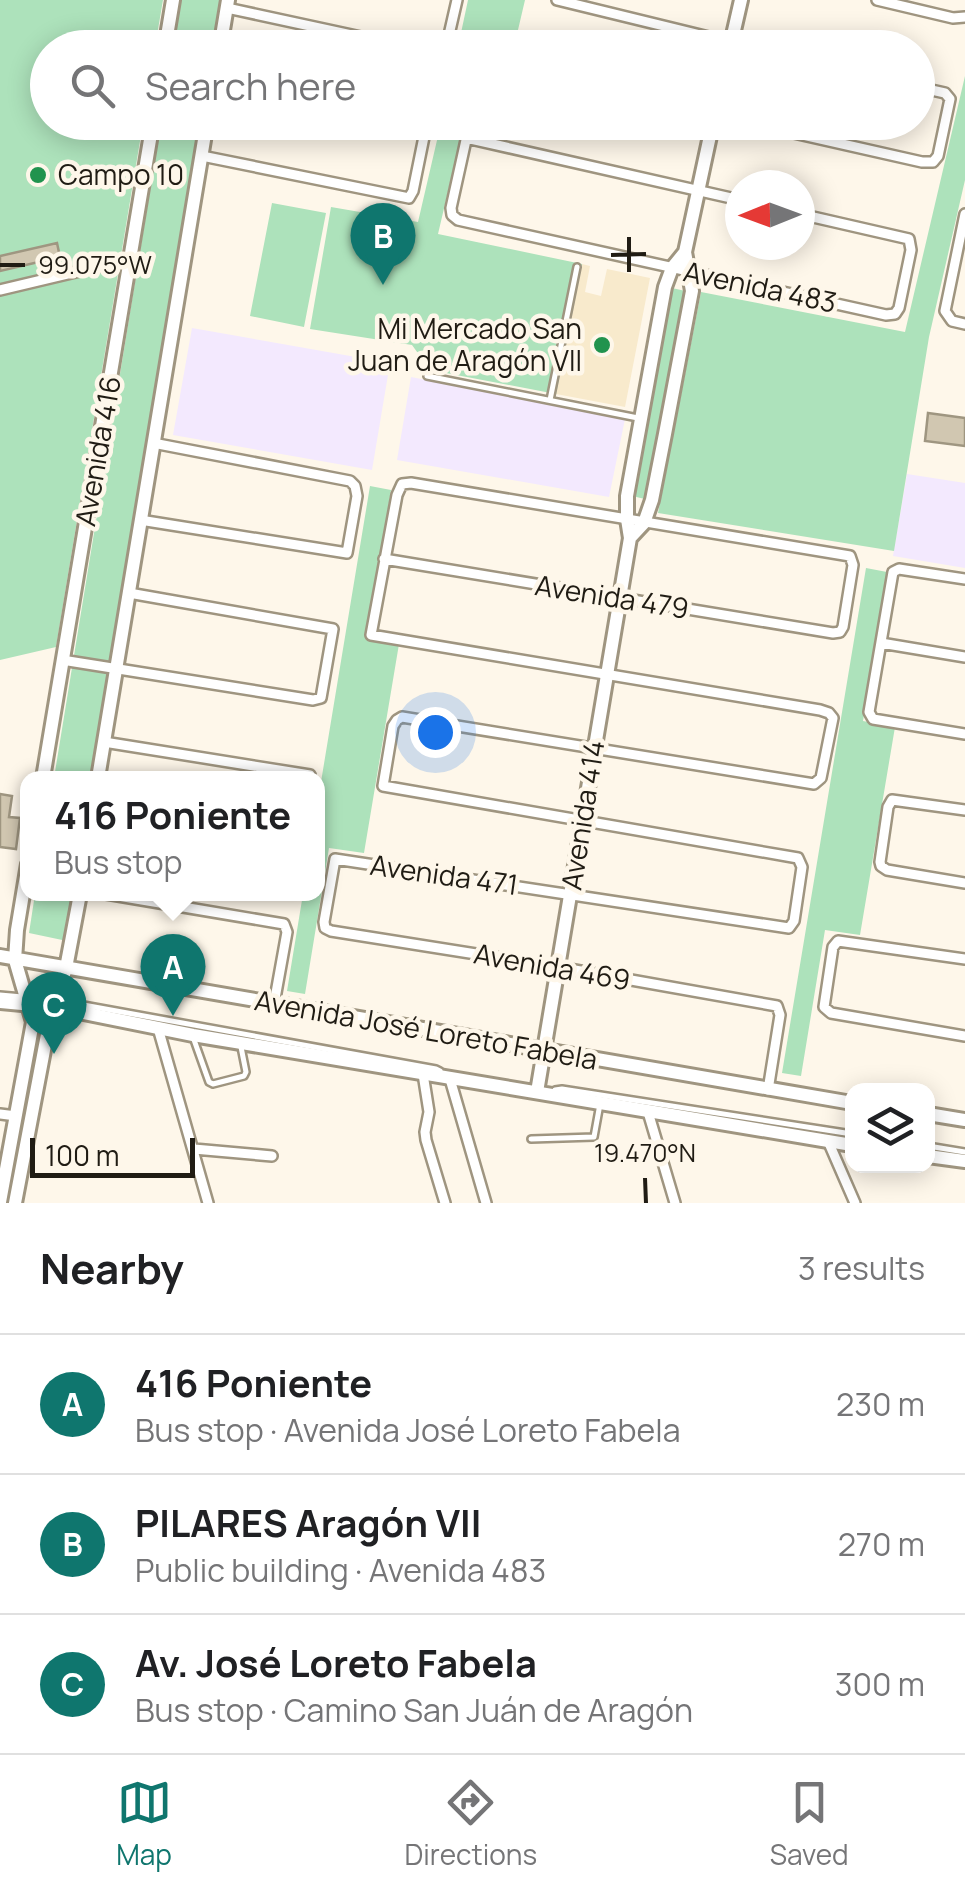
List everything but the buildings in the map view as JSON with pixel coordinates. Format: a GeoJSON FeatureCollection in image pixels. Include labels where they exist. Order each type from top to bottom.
{"type":"FeatureCollection","features":[{"type":"Feature","properties":{"kind":"street"},"geometry":{"type":"LineString","coordinates":[[168,30],[173,0]]}},
{"type":"Feature","properties":{"kind":"street"},"geometry":{"type":"LineString","coordinates":[[450,30],[456,0]]}},
{"type":"Feature","properties":{"kind":"street"},"geometry":{"type":"LineString","coordinates":[[557,0],[673,30]]}},
{"type":"Feature","properties":{"kind":"street"},"geometry":{"type":"LineString","coordinates":[[734,30],[741,0]]}},
{"type":"Feature","properties":{"kind":"street"},"geometry":{"type":"LineString","coordinates":[[877,0],[965,18]]}},
{"type":"Feature","properties":{"kind":"street"},"geometry":{"type":"LineString","coordinates":[[223,30],[228,4],[337,30]]}},
{"type":"Feature","properties":{"kind":"street"},"geometry":{"type":"LineString","coordinates":[[830,140],[933,162],[938,156],[950,103],[948,96],[935,92]]}},
{"type":"Feature","properties":{"kind":"street","name":"Avenida 416"},"geometry":{"type":"LineString","coordinates":[[43,771],[150,140]]}},
{"type":"Feature","properties":{"kind":"street","name":"Avenida 416"},"geometry":{"type":"LineString","coordinates":[[99,771],[204,140]]}},
{"type":"Feature","properties":{"kind":"street"},"geometry":{"type":"LineString","coordinates":[[202,156],[409,198],[423,140]]}},
{"type":"Feature","properties":{"kind":"street","name":"Avenida 483"},"geometry":{"type":"LineString","coordinates":[[466,140],[451,208],[452,216],[458,220],[895,314],[912,250],[910,242],[815,217]]}},
{"type":"Feature","properties":{"kind":"street"},"geometry":{"type":"LineString","coordinates":[[475,140],[725,196]]}},
{"type":"Feature","properties":{"kind":"street","name":"Avenida 414"},"geometry":{"type":"LineString","coordinates":[[538,1092],[630,538],[627,496],[641,418],[665,286],[672,268],[685,252],[709,140]]}},
{"type":"Feature","properties":{"kind":"street"},"geometry":{"type":"LineString","coordinates":[[965,214],[961,248],[945,307],[946,316],[965,324]]}},
{"type":"Feature","properties":{"kind":"street","name":"Avenida 414"},"geometry":{"type":"LineString","coordinates":[[630,538],[644,523],[652,500],[689,310],[691,272],[685,252]]}},
{"type":"Feature","properties":{"kind":"street"},"geometry":{"type":"LineString","coordinates":[[0,290],[122,261]]}},
{"type":"Feature","properties":{"kind":"street"},"geometry":{"type":"LineString","coordinates":[[140,520],[347,553],[357,496],[356,486],[350,482],[153,444]]}},
{"type":"Feature","properties":{"kind":"street"},"geometry":{"type":"LineString","coordinates":[[582,820],[383,786],[396,720],[402,717],[817,783],[832,718],[820,710],[371,634],[396,495],[402,484],[411,483],[644,523]]}},
{"type":"Feature","properties":{"kind":"street","name":"Avenida 479"},"geometry":{"type":"LineString","coordinates":[[384,559],[834,633],[843,627],[853,565],[850,556],[644,523]]}},
{"type":"Feature","properties":{"kind":"street"},"geometry":{"type":"LineString","coordinates":[[965,579],[899,568],[893,572],[870,716],[873,720],[965,734]]}},
{"type":"Feature","properties":{"kind":"street"},"geometry":{"type":"LineString","coordinates":[[62,660],[320,700],[333,629],[129,593]]}},
{"type":"Feature","properties":{"kind":"street"},"geometry":{"type":"LineString","coordinates":[[881,643],[965,657]]}},
{"type":"Feature","properties":{"kind":"street"},"geometry":{"type":"LineString","coordinates":[[104,742],[275,771]]}},
{"type":"Feature","properties":{"kind":"street"},"geometry":{"type":"LineString","coordinates":[[965,810],[892,800],[881,866],[965,884]]}},
{"type":"Feature","properties":{"kind":"street","name":"Avenida 471"},"geometry":{"type":"LineString","coordinates":[[325,928],[334,858],[789,928],[794,921],[800,860],[582,820]]}},
{"type":"Feature","properties":{"kind":"street"},"geometry":{"type":"LineString","coordinates":[[21,901],[15,960],[33,1022],[0,1196],[16,1200],[48,1024],[66,968],[79,901]]}},
{"type":"Feature","properties":{"kind":"street"},"geometry":{"type":"LineString","coordinates":[[150,901],[281,922],[286,926],[274,1004]]}},
{"type":"Feature","properties":{"kind":"street","name":"Avenida 469"},"geometry":{"type":"LineString","coordinates":[[325,928],[779,1008],[768,1090]]}},
{"type":"Feature","properties":{"kind":"street"},"geometry":{"type":"LineString","coordinates":[[965,958],[841,940],[833,947],[824,1010],[965,1036]]}},
{"type":"Feature","properties":{"kind":"street","name":"Avenida José Loreto Fabela"},"geometry":{"type":"LineString","coordinates":[[0,956],[845,1102]]}},
{"type":"Feature","properties":{"kind":"street","name":"Avenida José Loreto Fabela"},"geometry":{"type":"LineString","coordinates":[[0,998],[55,1004],[158,1028],[845,1144]]}},
{"type":"Feature","properties":{"kind":"street"},"geometry":{"type":"LineString","coordinates":[[158,1028],[208,1203]]}},
{"type":"Feature","properties":{"kind":"street"},"geometry":{"type":"LineString","coordinates":[[423,1074],[429,1112],[425,1132],[445,1203]]}},
{"type":"Feature","properties":{"kind":"street"},"geometry":{"type":"LineString","coordinates":[[450,1078],[486,1203]]}},
{"type":"Feature","properties":{"kind":"street"},"geometry":{"type":"LineString","coordinates":[[20,1092],[36,1095]]}},
{"type":"Feature","properties":{"kind":"street"},"geometry":{"type":"LineString","coordinates":[[648,1112],[675,1203]]}},
{"type":"Feature","properties":{"kind":"street"},"geometry":{"type":"LineString","coordinates":[[0,1114],[16,1116]]}},
{"type":"Feature","properties":{"kind":"street"},"geometry":{"type":"LineString","coordinates":[[935,1115],[965,1120]]}},
{"type":"Feature","properties":{"kind":"street"},"geometry":{"type":"LineString","coordinates":[[12,1138],[28,1140]]}},
{"type":"Feature","properties":{"kind":"street"},"geometry":{"type":"LineString","coordinates":[[828,1142],[854,1203]]}},
{"type":"Feature","properties":{"kind":"street"},"geometry":{"type":"LineString","coordinates":[[194,1150],[272,1156]]}},
{"type":"Feature","properties":{"kind":"street"},"geometry":{"type":"LineString","coordinates":[[935,1157],[965,1161]]}},
{"type":"Feature","properties":{"kind":"lane"},"geometry":{"type":"LineString","coordinates":[[550,400],[577,266]]}},
{"type":"Feature","properties":{"kind":"lane"},"geometry":{"type":"LineString","coordinates":[[427,376],[641,418]]}},
{"type":"Feature","properties":{"kind":"lane"},"geometry":{"type":"LineString","coordinates":[[0,1010],[25,1001]]}},
{"type":"Feature","properties":{"kind":"lane"},"geometry":{"type":"LineString","coordinates":[[55,1004],[436,1068],[450,1078]]}},
{"type":"Feature","properties":{"kind":"lane"},"geometry":{"type":"LineString","coordinates":[[192,1034],[213,1084],[244,1076],[240,1042]]}},
{"type":"Feature","properties":{"kind":"lane"},"geometry":{"type":"LineString","coordinates":[[538,1092],[562,1090],[845,1133]]}},
{"type":"Feature","properties":{"kind":"lane"},"geometry":{"type":"LineString","coordinates":[[532,1139],[594,1137],[600,1104]]}},
{"type":"Feature","properties":{"kind":"lane"},"geometry":{"type":"LineString","coordinates":[[935,1147],[965,1152]]}},
{"type":"Feature","properties":{"kind":"shaded area","name":"Mi Mercado San Juan de Aragón VII"},"geometry":{"type":"Polygon","coordinates":[[[582,264],[590,266],[585,292],[601,296],[607,269],[650,278],[625,407],[556,394],[582,264]]]}},
{"type":"Feature","properties":{"kind":"shaded area"},"geometry":{"type":"Polygon","coordinates":[[[192,328],[390,363],[372,470],[173,435],[192,328]]]}},
{"type":"Feature","properties":{"kind":"shaded area"},"geometry":{"type":"Polygon","coordinates":[[[411,377],[625,419],[609,497],[397,460],[411,377]]]}},
{"type":"Feature","properties":{"kind":"shaded area"},"geometry":{"type":"Polygon","coordinates":[[[907,474],[965,483],[965,568],[893,556],[907,474]]]}},
{"type":"Feature","properties":{"kind":"green space"},"geometry":{"type":"Polygon","coordinates":[[[0,0],[163,0],[158,30],[30,30],[30,140],[140,140],[56,647],[0,660],[0,0]]]}},
{"type":"Feature","properties":{"kind":"green space"},"geometry":{"type":"Polygon","coordinates":[[[181,0],[223,0],[218,30],[176,30],[181,0]]]}},
{"type":"Feature","properties":{"kind":"green space"},"geometry":{"type":"Polygon","coordinates":[[[468,0],[525,0],[518,30],[462,30],[468,0]]]}},
{"type":"Feature","properties":{"kind":"green space"},"geometry":{"type":"Polygon","coordinates":[[[965,76],[965,180],[929,337],[894,551],[658,513],[701,292],[905,332],[965,76]]]}},
{"type":"Feature","properties":{"kind":"green space"},"geometry":{"type":"Polygon","coordinates":[[[158,140],[199,140],[95,771],[55,771],[158,140]]]}},
{"type":"Feature","properties":{"kind":"green space"},"geometry":{"type":"Polygon","coordinates":[[[437,140],[460,140],[438,234],[582,264],[556,394],[430,370],[412,345],[310,329],[331,207],[418,222],[437,140]]]}},
{"type":"Feature","properties":{"kind":"green space"},"geometry":{"type":"Polygon","coordinates":[[[272,203],[326,213],[304,327],[250,316],[272,203]]]}},
{"type":"Feature","properties":{"kind":"green space"},"geometry":{"type":"Polygon","coordinates":[[[672,288],[690,292],[649,500],[628,495],[672,288]]]}},
{"type":"Feature","properties":{"kind":"green space"},"geometry":{"type":"Polygon","coordinates":[[[370,486],[391,490],[367,638],[399,644],[364,853],[329,848],[325,872],[323,771],[370,486]]]}},
{"type":"Feature","properties":{"kind":"green space"},"geometry":{"type":"Polygon","coordinates":[[[866,568],[887,572],[863,721],[895,727],[860,935],[825,930],[801,1076],[782,1073],[866,568]]]}},
{"type":"Feature","properties":{"kind":"green space"},"geometry":{"type":"Polygon","coordinates":[[[34,901],[74,901],[67,941],[29,933],[34,901]]]}},
{"type":"Feature","properties":{"kind":"green space"},"geometry":{"type":"Polygon","coordinates":[[[302,901],[320,901],[305,994],[287,991],[302,901]]]}},
{"type":"Feature","properties":{"kind":"place","name":"Campo 10"},"geometry":{"type":"Point","coordinates":[38,175]}},
{"type":"Feature","properties":{"kind":"place","name":"PILARES Aragón VII"},"geometry":{"type":"Point","coordinates":[383,285]}},
{"type":"Feature","properties":{"kind":"place","name":"Mi Mercado San Juan de Aragón VII"},"geometry":{"type":"Point","coordinates":[602,345]}},
{"type":"Feature","properties":{"kind":"place","name":"416 Poniente"},"geometry":{"type":"Point","coordinates":[173,1016]}},
{"type":"Feature","properties":{"kind":"place","name":"Av. José Loreto Fabela"},"geometry":{"type":"Point","coordinates":[54,1054]}}]}
